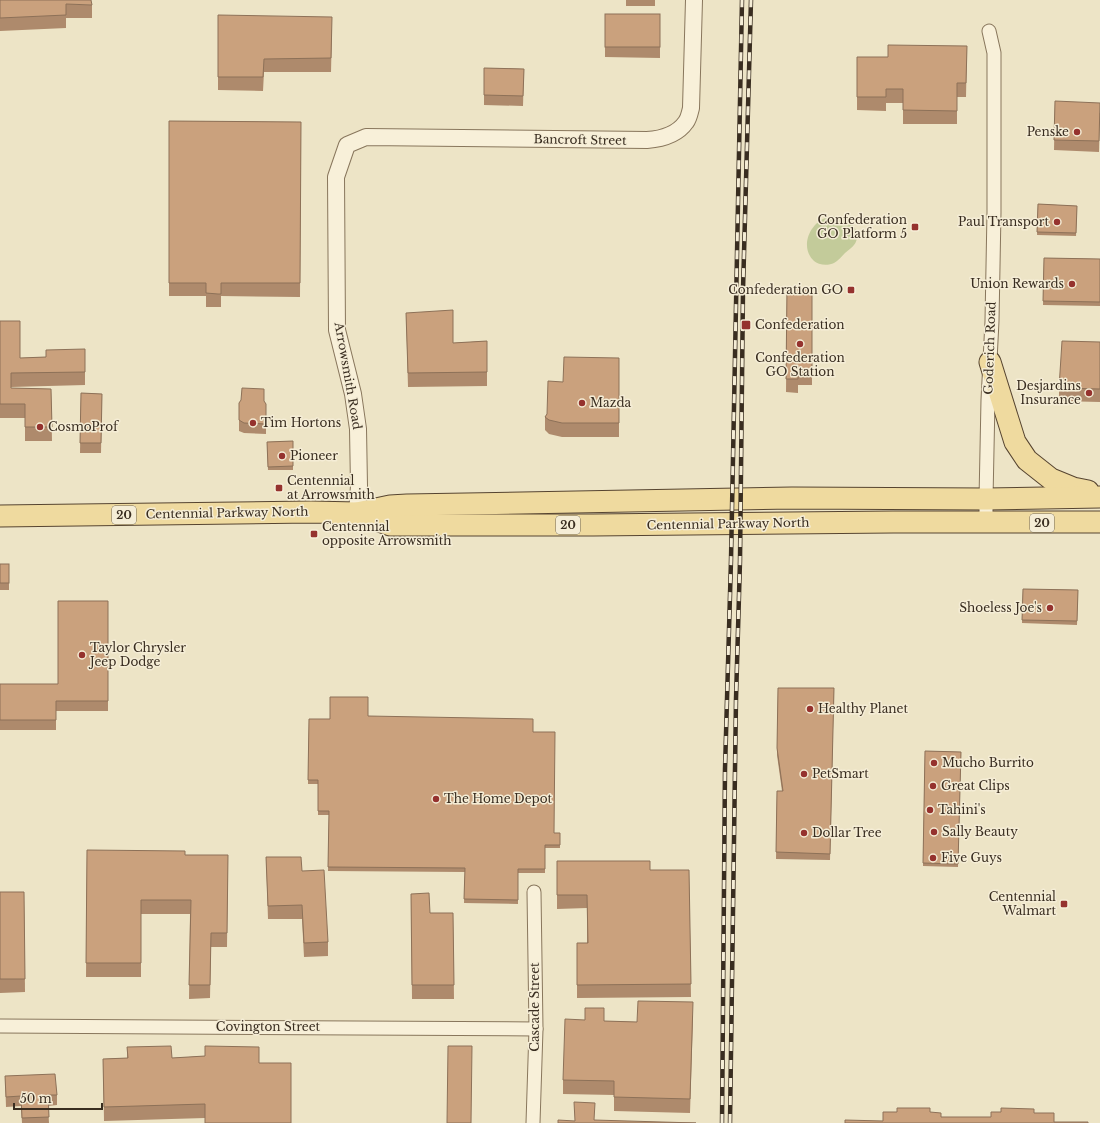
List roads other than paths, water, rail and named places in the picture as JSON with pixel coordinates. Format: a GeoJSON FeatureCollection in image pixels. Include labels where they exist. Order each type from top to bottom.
{"type":"FeatureCollection","features":[{"type":"Feature","properties":{"kind":"main road"},"geometry":{"type":"LineString","coordinates":[[990,362],[1015,442],[1027,460],[1051,479],[1072,488],[1100,496]]}},
{"type":"Feature","properties":{"kind":"main road","name":"Centennial Parkway North"},"geometry":{"type":"LineString","coordinates":[[0,516],[311,512],[357,513],[390,506],[414,505],[792,498],[986,499],[1100,496]]}},
{"type":"Feature","properties":{"kind":"main road","name":"Centennial Parkway North"},"geometry":{"type":"LineString","coordinates":[[357,513],[390,525],[1100,522]]}},
{"type":"Feature","properties":{"kind":"street","name":"Bancroft Street"},"geometry":{"type":"LineString","coordinates":[[347,144],[366,137],[660,139],[678,131],[687,122],[691,108],[694,0]]}},
{"type":"Feature","properties":{"kind":"street","name":"Goderich Road"},"geometry":{"type":"LineString","coordinates":[[986,522],[994,212],[994,53],[989,31]]}},
{"type":"Feature","properties":{"kind":"street","name":"Arrowsmith Road"},"geometry":{"type":"LineString","coordinates":[[347,144],[336,177],[337,330],[353,394],[358,429],[359,486],[357,513]]}},
{"type":"Feature","properties":{"kind":"street","name":"Cascade Street"},"geometry":{"type":"LineString","coordinates":[[533,1123],[536,1029],[534,892]]}},
{"type":"Feature","properties":{"kind":"street","name":"Covington Street"},"geometry":{"type":"LineString","coordinates":[[0,1026],[536,1029]]}},
{"type":"Feature","properties":{"kind":"railway"},"geometry":{"type":"LineString","coordinates":[[722,1123],[725,769],[731,560],[742,0]]}},
{"type":"Feature","properties":{"kind":"railway"},"geometry":{"type":"LineString","coordinates":[[730,1123],[736,699],[740,561],[743,290],[751,0]]}},
{"type":"Feature","properties":{"kind":"place","name":"Penske"},"geometry":{"type":"Point","coordinates":[1077,132]}},
{"type":"Feature","properties":{"kind":"place","name":"Paul Transport"},"geometry":{"type":"Point","coordinates":[1057,222]}},
{"type":"Feature","properties":{"kind":"place","name":"Confederation GO Platform 5"},"geometry":{"type":"Point","coordinates":[915,227]}},
{"type":"Feature","properties":{"kind":"place","name":"Union Rewards"},"geometry":{"type":"Point","coordinates":[1072,284]}},
{"type":"Feature","properties":{"kind":"place","name":"Confederation GO"},"geometry":{"type":"Point","coordinates":[851,290]}},
{"type":"Feature","properties":{"kind":"place","name":"Confederation"},"geometry":{"type":"Point","coordinates":[746,325]}},
{"type":"Feature","properties":{"kind":"place","name":"Confederation GO Station"},"geometry":{"type":"Point","coordinates":[800,344]}},
{"type":"Feature","properties":{"kind":"place","name":"Desjardins Insurance"},"geometry":{"type":"Point","coordinates":[1089,393]}},
{"type":"Feature","properties":{"kind":"place","name":"Mazda"},"geometry":{"type":"Point","coordinates":[582,403]}},
{"type":"Feature","properties":{"kind":"place","name":"Tim Hortons"},"geometry":{"type":"Point","coordinates":[253,423]}},
{"type":"Feature","properties":{"kind":"place","name":"CosmoProf"},"geometry":{"type":"Point","coordinates":[40,427]}},
{"type":"Feature","properties":{"kind":"place","name":"Pioneer"},"geometry":{"type":"Point","coordinates":[282,456]}},
{"type":"Feature","properties":{"kind":"place","name":"Centennial at Arrowsmith"},"geometry":{"type":"Point","coordinates":[279,488]}},
{"type":"Feature","properties":{"kind":"place","name":"Centennial opposite Arrowsmith"},"geometry":{"type":"Point","coordinates":[314,534]}},
{"type":"Feature","properties":{"kind":"place","name":"Shoeless Joe's"},"geometry":{"type":"Point","coordinates":[1050,608]}},
{"type":"Feature","properties":{"kind":"place","name":"Taylor Chrysler Jeep Dodge"},"geometry":{"type":"Point","coordinates":[82,655]}},
{"type":"Feature","properties":{"kind":"place","name":"Healthy Planet"},"geometry":{"type":"Point","coordinates":[810,709]}},
{"type":"Feature","properties":{"kind":"place","name":"Mucho Burrito"},"geometry":{"type":"Point","coordinates":[934,763]}},
{"type":"Feature","properties":{"kind":"place","name":"PetSmart"},"geometry":{"type":"Point","coordinates":[804,774]}},
{"type":"Feature","properties":{"kind":"place","name":"Great Clips"},"geometry":{"type":"Point","coordinates":[933,786]}},
{"type":"Feature","properties":{"kind":"place","name":"The Home Depot"},"geometry":{"type":"Point","coordinates":[436,799]}},
{"type":"Feature","properties":{"kind":"place","name":"Tahini's"},"geometry":{"type":"Point","coordinates":[930,810]}},
{"type":"Feature","properties":{"kind":"place","name":"Sally Beauty"},"geometry":{"type":"Point","coordinates":[934,832]}},
{"type":"Feature","properties":{"kind":"place","name":"Dollar Tree"},"geometry":{"type":"Point","coordinates":[804,833]}},
{"type":"Feature","properties":{"kind":"place","name":"Five Guys"},"geometry":{"type":"Point","coordinates":[933,858]}},
{"type":"Feature","properties":{"kind":"place","name":"Centennial Walmart"},"geometry":{"type":"Point","coordinates":[1064,904]}}]}
